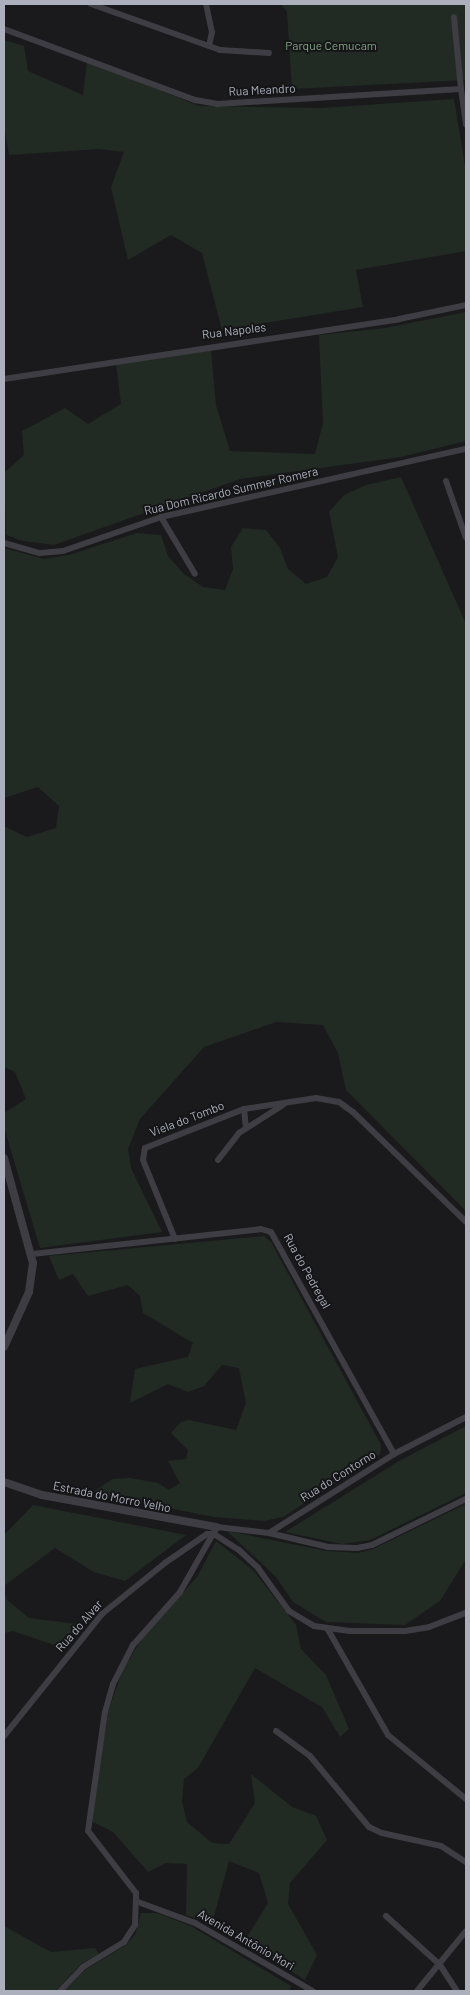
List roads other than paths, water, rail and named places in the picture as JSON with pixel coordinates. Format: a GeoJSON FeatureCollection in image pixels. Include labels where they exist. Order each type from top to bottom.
{"type":"FeatureCollection","features":[{"type":"Feature","properties":{"kind":"street"},"geometry":{"type":"LineString","coordinates":[[91,4],[209,46],[232,52],[269,53]]}},
{"type":"Feature","properties":{"kind":"street"},"geometry":{"type":"LineString","coordinates":[[206,4],[212,32],[209,46]]}},
{"type":"Feature","properties":{"kind":"street"},"geometry":{"type":"LineString","coordinates":[[454,17],[460,89],[466,125]]}},
{"type":"Feature","properties":{"kind":"street","name":"Rua Meandro"},"geometry":{"type":"LineString","coordinates":[[4,29],[195,100],[217,104],[460,89]]}},
{"type":"Feature","properties":{"kind":"street","name":"Rua Napoles"},"geometry":{"type":"LineString","coordinates":[[4,379],[399,319],[466,305]]}},
{"type":"Feature","properties":{"kind":"street","name":"Rua Dom Ricardo Summer Romera"},"geometry":{"type":"LineString","coordinates":[[4,543],[40,553],[52,553],[161,517],[466,449]]}},
{"type":"Feature","properties":{"kind":"street"},"geometry":{"type":"LineString","coordinates":[[446,481],[466,538]]}},
{"type":"Feature","properties":{"kind":"street"},"geometry":{"type":"LineString","coordinates":[[161,517],[195,574]]}},
{"type":"Feature","properties":{"kind":"street"},"geometry":{"type":"LineString","coordinates":[[246,1128],[244,1109],[316,1098],[339,1102],[353,1112],[466,1222]]}},
{"type":"Feature","properties":{"kind":"street"},"geometry":{"type":"LineString","coordinates":[[218,1160],[232,1140],[246,1128],[286,1103]]}},
{"type":"Feature","properties":{"kind":"street","name":"Viela do Tombo"},"geometry":{"type":"LineString","coordinates":[[176,1239],[142,1160],[145,1148],[244,1109]]}},
{"type":"Feature","properties":{"kind":"street"},"geometry":{"type":"LineString","coordinates":[[4,1158],[32,1254],[33,1274],[29,1292],[4,1347]]}},
{"type":"Feature","properties":{"kind":"street","name":"Rua do Pedregal"},"geometry":{"type":"LineString","coordinates":[[32,1254],[262,1229],[272,1232],[394,1454]]}},
{"type":"Feature","properties":{"kind":"street","name":"Rua do Contorno"},"geometry":{"type":"LineString","coordinates":[[269,1533],[394,1454],[466,1417]]}},
{"type":"Feature","properties":{"kind":"street","name":"Estrada do Morro Velho"},"geometry":{"type":"LineString","coordinates":[[4,1482],[42,1495],[216,1530]]}},
{"type":"Feature","properties":{"kind":"street"},"geometry":{"type":"LineString","coordinates":[[216,1530],[269,1533],[328,1547],[357,1548],[372,1545],[466,1499]]}},
{"type":"Feature","properties":{"kind":"street"},"geometry":{"type":"LineString","coordinates":[[216,1530],[258,1568],[294,1616],[327,1628],[406,1631],[429,1627],[466,1613]]}},
{"type":"Feature","properties":{"kind":"street"},"geometry":{"type":"LineString","coordinates":[[60,1991],[83,1968],[128,1938],[135,1925],[138,1902],[131,1882],[88,1831],[105,1712],[113,1684],[133,1645],[180,1592],[216,1530]]}},
{"type":"Feature","properties":{"kind":"street","name":"Rua do Alvar"},"geometry":{"type":"LineString","coordinates":[[4,1736],[102,1614],[200,1537],[216,1530]]}},
{"type":"Feature","properties":{"kind":"street"},"geometry":{"type":"LineString","coordinates":[[327,1628],[388,1735],[466,1799]]}},
{"type":"Feature","properties":{"kind":"street"},"geometry":{"type":"LineString","coordinates":[[276,1731],[310,1756],[369,1827],[382,1833],[441,1846],[466,1862]]}},
{"type":"Feature","properties":{"kind":"street","name":"Avenida Antônio Mori"},"geometry":{"type":"LineString","coordinates":[[138,1902],[195,1922],[313,1991]]}},
{"type":"Feature","properties":{"kind":"street"},"geometry":{"type":"LineString","coordinates":[[386,1916],[440,1965],[457,1991]]}},
{"type":"Feature","properties":{"kind":"street"},"geometry":{"type":"LineString","coordinates":[[417,1991],[466,1931]]}},
{"type":"Feature","properties":{"kind":"park label","name":"Parque Cemucam"},"geometry":{"type":"Point","coordinates":[331,46]}}]}
